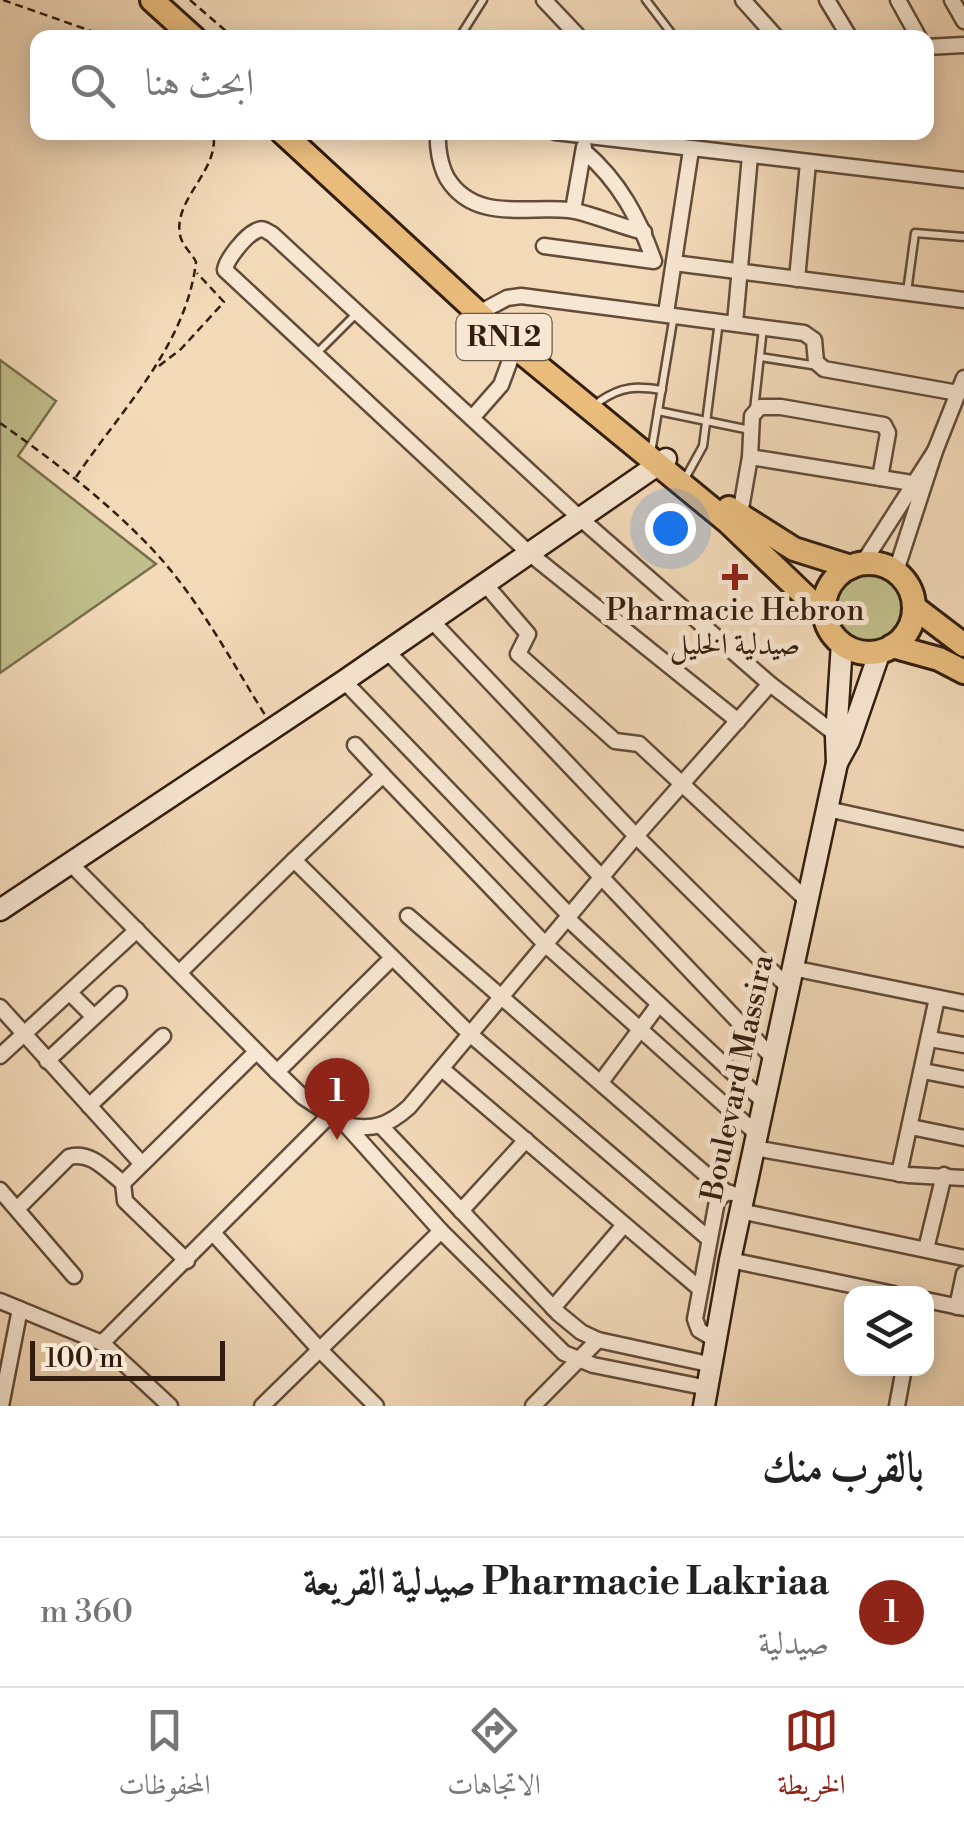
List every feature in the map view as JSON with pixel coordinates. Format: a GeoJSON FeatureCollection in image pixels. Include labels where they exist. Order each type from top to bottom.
{"type":"FeatureCollection","features":[{"type":"Feature","properties":{"kind":"main road"},"geometry":{"type":"LineString","coordinates":[[134,0],[166,30]]}},
{"type":"Feature","properties":{"kind":"main road"},"geometry":{"type":"LineString","coordinates":[[152,0],[185,30]]}},
{"type":"Feature","properties":{"kind":"main road","name":"RN12"},"geometry":{"type":"LineString","coordinates":[[291,140],[485,310],[600,401],[658,457],[687,475],[825,616],[830,631],[842,643]]}},
{"type":"Feature","properties":{"kind":"main road","name":"RN12"},"geometry":{"type":"LineString","coordinates":[[309,140],[485,310],[515,347],[738,523],[794,549],[856,565],[880,564],[896,571]]}},
{"type":"Feature","properties":{"kind":"main road"},"geometry":{"type":"LineString","coordinates":[[0,910],[581,519],[658,457]]}},
{"type":"Feature","properties":{"kind":"main road"},"geometry":{"type":"LineString","coordinates":[[825,616],[824,604],[832,582],[856,565]]}},
{"type":"Feature","properties":{"kind":"main road"},"geometry":{"type":"LineString","coordinates":[[842,739],[886,649],[909,630],[914,607],[912,593],[896,571]]}},
{"type":"Feature","properties":{"kind":"main road"},"geometry":{"type":"LineString","coordinates":[[914,607],[964,644]]}},
{"type":"Feature","properties":{"kind":"main road"},"geometry":{"type":"LineString","coordinates":[[842,643],[853,650],[886,649],[938,659],[964,672]]}},
{"type":"Feature","properties":{"kind":"main road","name":"Boulevard Massira"},"geometry":{"type":"LineString","coordinates":[[706,1397],[730,1260],[736,1200],[756,1141],[842,739],[842,643]]}},
{"type":"Feature","properties":{"kind":"street"},"geometry":{"type":"LineString","coordinates":[[544,0],[572,30]]}},
{"type":"Feature","properties":{"kind":"street"},"geometry":{"type":"LineString","coordinates":[[744,0],[770,30]]}},
{"type":"Feature","properties":{"kind":"street"},"geometry":{"type":"LineString","coordinates":[[827,0],[845,30]]}},
{"type":"Feature","properties":{"kind":"street"},"geometry":{"type":"LineString","coordinates":[[898,0],[915,30]]}},
{"type":"Feature","properties":{"kind":"street"},"geometry":{"type":"LineString","coordinates":[[952,0],[964,21]]}},
{"type":"Feature","properties":{"kind":"street"},"geometry":{"type":"LineString","coordinates":[[934,47],[964,45]]}},
{"type":"Feature","properties":{"kind":"street"},"geometry":{"type":"LineString","coordinates":[[439,140],[444,171],[460,195],[476,205],[493,209],[573,210],[644,232]]}},
{"type":"Feature","properties":{"kind":"street"},"geometry":{"type":"LineString","coordinates":[[573,210],[585,140]]}},
{"type":"Feature","properties":{"kind":"street"},"geometry":{"type":"LineString","coordinates":[[585,140],[964,180]]}},
{"type":"Feature","properties":{"kind":"street"},"geometry":{"type":"LineString","coordinates":[[544,246],[654,261],[644,232],[585,140]]}},
{"type":"Feature","properties":{"kind":"street"},"geometry":{"type":"LineString","coordinates":[[670,313],[691,150]]}},
{"type":"Feature","properties":{"kind":"street"},"geometry":{"type":"LineString","coordinates":[[727,322],[740,272],[750,156]]}},
{"type":"Feature","properties":{"kind":"street"},"geometry":{"type":"LineString","coordinates":[[797,279],[808,163]]}},
{"type":"Feature","properties":{"kind":"street"},"geometry":{"type":"LineString","coordinates":[[738,721],[529,554],[225,270],[226,262],[256,231],[272,234],[581,519],[770,684],[842,739]]}},
{"type":"Feature","properties":{"kind":"street"},"geometry":{"type":"LineString","coordinates":[[674,263],[964,300]]}},
{"type":"Feature","properties":{"kind":"street"},"geometry":{"type":"LineString","coordinates":[[485,310],[507,298],[521,296],[764,327],[809,336],[814,340],[819,366],[961,385],[958,411],[919,484],[896,571]]}},
{"type":"Feature","properties":{"kind":"street"},"geometry":{"type":"LineString","coordinates":[[472,418],[501,385],[515,347]]}},
{"type":"Feature","properties":{"kind":"street"},"geometry":{"type":"LineString","coordinates":[[738,523],[754,411],[760,407],[782,407],[884,425],[888,433],[880,478]]}},
{"type":"Feature","properties":{"kind":"street"},"geometry":{"type":"LineString","coordinates":[[750,457],[919,484]]}},
{"type":"Feature","properties":{"kind":"street"},"geometry":{"type":"LineString","coordinates":[[856,565],[919,484]]}},
{"type":"Feature","properties":{"kind":"street"},"geometry":{"type":"LineString","coordinates":[[485,584],[528,634],[518,654],[616,741],[639,744],[808,900]]}},
{"type":"Feature","properties":{"kind":"street"},"geometry":{"type":"LineString","coordinates":[[432,620],[636,836],[790,977],[964,1003]]}},
{"type":"Feature","properties":{"kind":"street"},"geometry":{"type":"LineString","coordinates":[[387,651],[774,1058]]}},
{"type":"Feature","properties":{"kind":"street"},"geometry":{"type":"LineString","coordinates":[[344,681],[569,918],[764,1102]]}},
{"type":"Feature","properties":{"kind":"street"},"geometry":{"type":"LineString","coordinates":[[346,1125],[381,1126],[409,1107],[680,784],[770,684]]}},
{"type":"Feature","properties":{"kind":"street"},"geometry":{"type":"LineString","coordinates":[[355,745],[546,945],[756,1141],[899,1174],[964,1178]]}},
{"type":"Feature","properties":{"kind":"street"},"geometry":{"type":"LineString","coordinates":[[180,972],[383,775]]}},
{"type":"Feature","properties":{"kind":"street"},"geometry":{"type":"LineString","coordinates":[[827,809],[964,839]]}},
{"type":"Feature","properties":{"kind":"street"},"geometry":{"type":"LineString","coordinates":[[294,860],[390,959],[472,1034],[709,1239]]}},
{"type":"Feature","properties":{"kind":"street"},"geometry":{"type":"LineString","coordinates":[[70,863],[277,1072],[346,1125],[440,1231],[552,1345],[578,1361],[706,1397]]}},
{"type":"Feature","properties":{"kind":"street"},"geometry":{"type":"LineString","coordinates":[[408,916],[736,1200]]}},
{"type":"Feature","properties":{"kind":"street"},"geometry":{"type":"LineString","coordinates":[[0,1056],[137,930]]}},
{"type":"Feature","properties":{"kind":"street"},"geometry":{"type":"LineString","coordinates":[[277,1072],[390,959]]}},
{"type":"Feature","properties":{"kind":"street"},"geometry":{"type":"LineString","coordinates":[[70,993],[93,1016]]}},
{"type":"Feature","properties":{"kind":"street"},"geometry":{"type":"LineString","coordinates":[[48,1061],[119,994]]}},
{"type":"Feature","properties":{"kind":"street"},"geometry":{"type":"LineString","coordinates":[[899,1174],[937,998]]}},
{"type":"Feature","properties":{"kind":"street"},"geometry":{"type":"LineString","coordinates":[[601,1082],[659,1004]]}},
{"type":"Feature","properties":{"kind":"street"},"geometry":{"type":"LineString","coordinates":[[0,1007],[140,1163]]}},
{"type":"Feature","properties":{"kind":"street"},"geometry":{"type":"LineString","coordinates":[[89,1106],[163,1036]]}},
{"type":"Feature","properties":{"kind":"street"},"geometry":{"type":"LineString","coordinates":[[930,1039],[964,1045]]}},
{"type":"Feature","properties":{"kind":"street"},"geometry":{"type":"LineString","coordinates":[[123,1183],[256,1052]]}},
{"type":"Feature","properties":{"kind":"street"},"geometry":{"type":"LineString","coordinates":[[442,1069],[700,1290]]}},
{"type":"Feature","properties":{"kind":"street"},"geometry":{"type":"LineString","coordinates":[[922,1071],[964,1079]]}},
{"type":"Feature","properties":{"kind":"street"},"geometry":{"type":"LineString","coordinates":[[102,1343],[330,1116]]}},
{"type":"Feature","properties":{"kind":"street"},"geometry":{"type":"LineString","coordinates":[[381,1126],[553,1308],[581,1332],[598,1340],[712,1365]]}},
{"type":"Feature","properties":{"kind":"street"},"geometry":{"type":"LineString","coordinates":[[911,1127],[964,1138]]}},
{"type":"Feature","properties":{"kind":"street"},"geometry":{"type":"LineString","coordinates":[[462,1211],[526,1140]]}},
{"type":"Feature","properties":{"kind":"street"},"geometry":{"type":"LineString","coordinates":[[18,1208],[69,1157],[86,1154],[123,1183],[126,1201],[187,1261]]}},
{"type":"Feature","properties":{"kind":"street"},"geometry":{"type":"LineString","coordinates":[[926,1249],[944,1174]]}},
{"type":"Feature","properties":{"kind":"street"},"geometry":{"type":"LineString","coordinates":[[0,1190],[74,1276]]}},
{"type":"Feature","properties":{"kind":"street"},"geometry":{"type":"LineString","coordinates":[[716,1340],[699,1330],[695,1319],[717,1201],[736,1200],[964,1258]]}},
{"type":"Feature","properties":{"kind":"street"},"geometry":{"type":"LineString","coordinates":[[553,1308],[624,1225]]}},
{"type":"Feature","properties":{"kind":"street"},"geometry":{"type":"LineString","coordinates":[[262,1406],[440,1231]]}},
{"type":"Feature","properties":{"kind":"street"},"geometry":{"type":"LineString","coordinates":[[214,1234],[376,1406]]}},
{"type":"Feature","properties":{"kind":"street"},"geometry":{"type":"LineString","coordinates":[[730,1260],[855,1286]]}},
{"type":"Feature","properties":{"kind":"street"},"geometry":{"type":"LineString","coordinates":[[934,1302],[961,1307],[964,1274]]}},
{"type":"Feature","properties":{"kind":"street"},"geometry":{"type":"LineString","coordinates":[[0,1301],[102,1343],[170,1406]]}},
{"type":"Feature","properties":{"kind":"street"},"geometry":{"type":"LineString","coordinates":[[1,1406],[20,1310]]}},
{"type":"Feature","properties":{"kind":"street"},"geometry":{"type":"LineString","coordinates":[[533,1406],[598,1340]]}},
{"type":"Feature","properties":{"kind":"street"},"geometry":{"type":"LineString","coordinates":[[897,1406],[903,1376]]}},
{"type":"Feature","properties":{"kind":"lane"},"geometry":{"type":"LineString","coordinates":[[464,30],[483,0]]}},
{"type":"Feature","properties":{"kind":"lane"},"geometry":{"type":"LineString","coordinates":[[646,0],[669,30]]}},
{"type":"Feature","properties":{"kind":"lane"},"geometry":{"type":"LineString","coordinates":[[907,293],[915,232],[964,237]]}},
{"type":"Feature","properties":{"kind":"lane"},"geometry":{"type":"LineString","coordinates":[[654,261],[674,263]]}},
{"type":"Feature","properties":{"kind":"lane"},"geometry":{"type":"LineString","coordinates":[[316,354],[358,313]]}},
{"type":"Feature","properties":{"kind":"lane"},"geometry":{"type":"LineString","coordinates":[[658,457],[658,411],[670,313]]}},
{"type":"Feature","properties":{"kind":"lane"},"geometry":{"type":"LineString","coordinates":[[687,475],[702,446],[727,322]]}},
{"type":"Feature","properties":{"kind":"lane"},"geometry":{"type":"LineString","coordinates":[[754,411],[764,327]]}},
{"type":"Feature","properties":{"kind":"lane"},"geometry":{"type":"LineString","coordinates":[[760,357],[819,366]]}},
{"type":"Feature","properties":{"kind":"lane"},"geometry":{"type":"LineString","coordinates":[[600,401],[616,390],[632,386],[662,390]]}},
{"type":"Feature","properties":{"kind":"lane"},"geometry":{"type":"LineString","coordinates":[[658,411],[751,430]]}},
{"type":"Feature","properties":{"kind":"path"},"geometry":{"type":"LineString","coordinates":[[3,0],[89,30]]}},
{"type":"Feature","properties":{"kind":"path"},"geometry":{"type":"LineString","coordinates":[[190,0],[225,30]]}},
{"type":"Feature","properties":{"kind":"path"},"geometry":{"type":"LineString","coordinates":[[158,367],[195,271],[194,256],[184,244],[182,215],[215,150],[214,140]]}},
{"type":"Feature","properties":{"kind":"path"},"geometry":{"type":"LineString","coordinates":[[75,478],[158,367],[224,302],[195,271]]}},
{"type":"Feature","properties":{"kind":"path"},"geometry":{"type":"LineString","coordinates":[[0,423],[75,478],[153,550],[184,587],[272,727]]}},
{"type":"Feature","properties":{"kind":"shaded area"},"geometry":{"type":"Polygon","coordinates":[[[0,360],[56,401],[18,456],[156,564],[0,673],[0,360]]]}},
{"type":"Feature","properties":{"kind":"shaded area"},"geometry":{"type":"Polygon","coordinates":[[[869,571],[894,582],[905,607],[894,632],[869,643],[844,632],[833,607],[844,582],[869,571]]]}},
{"type":"Feature","properties":{"kind":"place","name":"Pharmacie Hebron صيدلية الخليل"},"geometry":{"type":"Point","coordinates":[735,577]}},
{"type":"Feature","properties":{"kind":"place","name":"Pharmacie Lakriaa صيدلية القريعة"},"geometry":{"type":"Point","coordinates":[337,1140]}}]}
